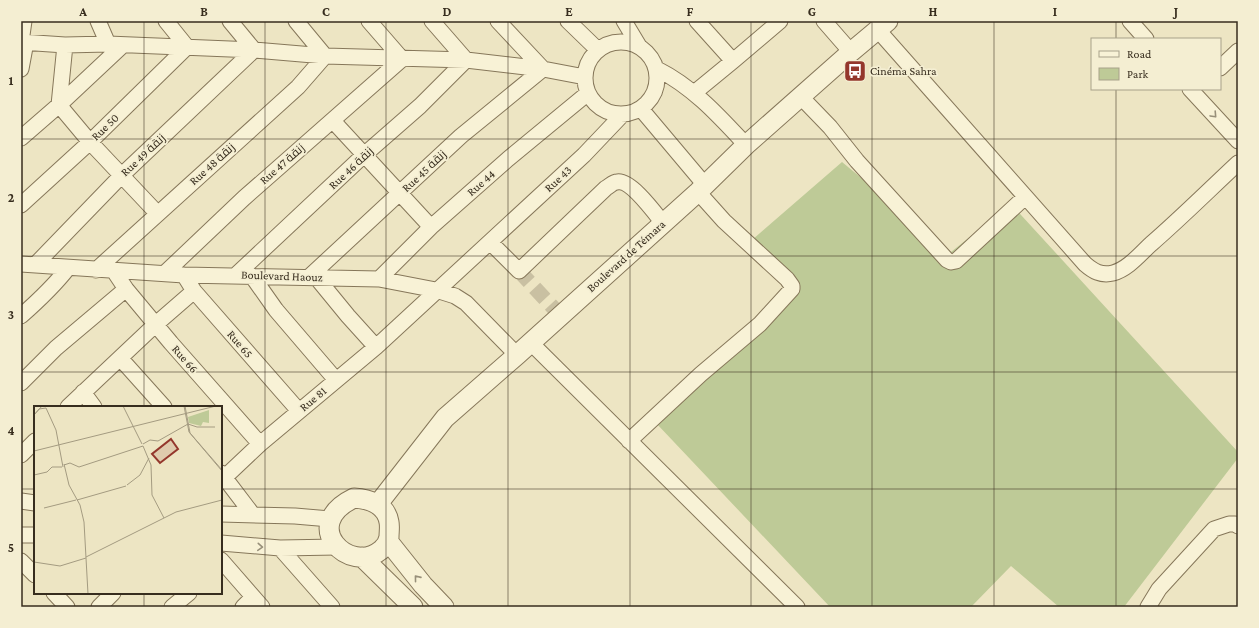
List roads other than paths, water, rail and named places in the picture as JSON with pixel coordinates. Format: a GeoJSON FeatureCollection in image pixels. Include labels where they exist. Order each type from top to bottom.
{"type":"FeatureCollection","features":[{"type":"Feature","properties":{"kind":"street"},"geometry":{"type":"LineString","coordinates":[[21,69],[24,21]]}},
{"type":"Feature","properties":{"kind":"street"},"geometry":{"type":"LineString","coordinates":[[98,21],[108,44]]}},
{"type":"Feature","properties":{"kind":"street"},"geometry":{"type":"LineString","coordinates":[[166,21],[188,47]]}},
{"type":"Feature","properties":{"kind":"street"},"geometry":{"type":"LineString","coordinates":[[230,21],[254,50]]}},
{"type":"Feature","properties":{"kind":"street"},"geometry":{"type":"LineString","coordinates":[[296,21],[326,56]]}},
{"type":"Feature","properties":{"kind":"street"},"geometry":{"type":"LineString","coordinates":[[369,21],[402,59]]}},
{"type":"Feature","properties":{"kind":"street"},"geometry":{"type":"LineString","coordinates":[[432,21],[466,60]]}},
{"type":"Feature","properties":{"kind":"street"},"geometry":{"type":"LineString","coordinates":[[498,21],[543,69]]}},
{"type":"Feature","properties":{"kind":"street"},"geometry":{"type":"LineString","coordinates":[[568,21],[598,50]]}},
{"type":"Feature","properties":{"kind":"street"},"geometry":{"type":"LineString","coordinates":[[624,21],[639,46],[652,58],[657,69],[657,82],[654,94],[641,109],[623,114],[605,110],[597,104],[588,93],[585,77],[588,62],[598,50],[606,44],[615,42],[630,42],[639,46]]}},
{"type":"Feature","properties":{"kind":"street"},"geometry":{"type":"LineString","coordinates":[[697,21],[733,61]]}},
{"type":"Feature","properties":{"kind":"street"},"geometry":{"type":"LineString","coordinates":[[824,21],[851,52]]}},
{"type":"Feature","properties":{"kind":"street"},"geometry":{"type":"LineString","coordinates":[[1130,21],[1145,38]]}},
{"type":"Feature","properties":{"kind":"street"},"geometry":{"type":"LineString","coordinates":[[694,93],[733,61],[772,24]]}},
{"type":"Feature","properties":{"kind":"street"},"geometry":{"type":"LineString","coordinates":[[882,25],[1024,198],[1085,264],[1095,272],[1104,274],[1113,273],[1127,266],[1170,228],[1238,163]]}},
{"type":"Feature","properties":{"kind":"street","name":"Boulevard de Témara"},"geometry":{"type":"LineString","coordinates":[[378,504],[444,418],[524,349],[701,189],[746,145],[882,25]]}},
{"type":"Feature","properties":{"kind":"street"},"geometry":{"type":"LineString","coordinates":[[23,42],[65,45],[108,44],[188,47],[254,50],[326,56],[466,60],[543,69],[585,77]]}},
{"type":"Feature","properties":{"kind":"street"},"geometry":{"type":"LineString","coordinates":[[65,45],[59,105],[90,142],[158,213]]}},
{"type":"Feature","properties":{"kind":"street"},"geometry":{"type":"LineString","coordinates":[[21,138],[59,105],[123,45]]}},
{"type":"Feature","properties":{"kind":"street","name":"Rue 50"},"geometry":{"type":"LineString","coordinates":[[21,205],[90,142],[188,47]]}},
{"type":"Feature","properties":{"kind":"street","name":"Rue 49 زنقة"},"geometry":{"type":"LineString","coordinates":[[28,265],[254,50]]}},
{"type":"Feature","properties":{"kind":"street"},"geometry":{"type":"LineString","coordinates":[[1221,67],[1238,52]]}},
{"type":"Feature","properties":{"kind":"street","name":"Rue 48 زنقة"},"geometry":{"type":"LineString","coordinates":[[96,270],[298,87],[326,56]]}},
{"type":"Feature","properties":{"kind":"street","name":"Rue 47 زنقة"},"geometry":{"type":"LineString","coordinates":[[165,273],[244,198],[402,59]]}},
{"type":"Feature","properties":{"kind":"street","name":"Rue 46 زنقة"},"geometry":{"type":"LineString","coordinates":[[236,275],[364,155],[420,106],[466,60]]}},
{"type":"Feature","properties":{"kind":"street","name":"Rue 45 زنقة"},"geometry":{"type":"LineString","coordinates":[[312,277],[461,136],[543,69]]}},
{"type":"Feature","properties":{"kind":"street"},"geometry":{"type":"LineString","coordinates":[[657,69],[674,78],[694,93],[719,116],[746,145]]}},
{"type":"Feature","properties":{"kind":"street"},"geometry":{"type":"LineString","coordinates":[[1193,90],[1238,141]]}},
{"type":"Feature","properties":{"kind":"street","name":"Rue 44"},"geometry":{"type":"LineString","coordinates":[[379,279],[431,226],[508,159],[588,93]]}},
{"type":"Feature","properties":{"kind":"street"},"geometry":{"type":"LineString","coordinates":[[801,97],[830,127],[888,195],[947,260],[952,262],[956,261],[1024,198]]}},
{"type":"Feature","properties":{"kind":"street"},"geometry":{"type":"LineString","coordinates":[[629,441],[701,374],[760,324],[792,289],[788,279],[724,221],[641,109]]}},
{"type":"Feature","properties":{"kind":"street","name":"Rue 43"},"geometry":{"type":"LineString","coordinates":[[436,290],[584,154],[623,114]]}},
{"type":"Feature","properties":{"kind":"street"},"geometry":{"type":"LineString","coordinates":[[333,121],[431,226]]}},
{"type":"Feature","properties":{"kind":"street"},"geometry":{"type":"LineString","coordinates":[[490,242],[519,271],[606,188],[618,181],[632,188],[663,222]]}},
{"type":"Feature","properties":{"kind":"street","name":"Boulevard Haouz"},"geometry":{"type":"LineString","coordinates":[[28,265],[184,275],[379,279],[436,290],[455,296],[524,349],[629,441],[797,607]]}},
{"type":"Feature","properties":{"kind":"street"},"geometry":{"type":"LineString","coordinates":[[21,316],[45,295],[68,268]]}},
{"type":"Feature","properties":{"kind":"street","name":"Rue 66"},"geometry":{"type":"LineString","coordinates":[[114,270],[126,289],[260,444]]}},
{"type":"Feature","properties":{"kind":"street","name":"Rue 65"},"geometry":{"type":"LineString","coordinates":[[184,275],[194,291],[299,411]]}},
{"type":"Feature","properties":{"kind":"street"},"geometry":{"type":"LineString","coordinates":[[252,276],[276,310],[336,380]]}},
{"type":"Feature","properties":{"kind":"street"},"geometry":{"type":"LineString","coordinates":[[312,277],[376,347]]}},
{"type":"Feature","properties":{"kind":"street"},"geometry":{"type":"LineString","coordinates":[[21,383],[56,348],[126,289]]}},
{"type":"Feature","properties":{"kind":"street","name":"Rue 81"},"geometry":{"type":"LineString","coordinates":[[253,515],[223,475],[376,347],[436,290]]}},
{"type":"Feature","properties":{"kind":"street"},"geometry":{"type":"LineString","coordinates":[[69,406],[82,392],[194,291]]}},
{"type":"Feature","properties":{"kind":"street"},"geometry":{"type":"LineString","coordinates":[[120,358],[163,406]]}},
{"type":"Feature","properties":{"kind":"street"},"geometry":{"type":"LineString","coordinates":[[82,392],[93,406]]}},
{"type":"Feature","properties":{"kind":"street"},"geometry":{"type":"LineString","coordinates":[[21,455],[34,442]]}},
{"type":"Feature","properties":{"kind":"street"},"geometry":{"type":"LineString","coordinates":[[354,498],[366,499],[378,504],[386,514],[389,522],[388,540],[383,548],[377,553],[362,557],[354,557],[337,547],[331,537],[329,528],[330,519],[334,512],[340,506],[354,498]]}},
{"type":"Feature","properties":{"kind":"street"},"geometry":{"type":"LineString","coordinates":[[21,501],[34,503]]}},
{"type":"Feature","properties":{"kind":"street"},"geometry":{"type":"LineString","coordinates":[[222,514],[330,519]]}},
{"type":"Feature","properties":{"kind":"street"},"geometry":{"type":"LineString","coordinates":[[1148,607],[1159,589],[1214,529],[1229,524],[1235,524],[1238,526]]}},
{"type":"Feature","properties":{"kind":"street"},"geometry":{"type":"LineString","coordinates":[[21,534],[34,535]]}},
{"type":"Feature","properties":{"kind":"street"},"geometry":{"type":"LineString","coordinates":[[388,540],[419,580],[444,607]]}},
{"type":"Feature","properties":{"kind":"street"},"geometry":{"type":"LineString","coordinates":[[222,543],[280,548],[337,547]]}},
{"type":"Feature","properties":{"kind":"street"},"geometry":{"type":"LineString","coordinates":[[280,548],[332,607]]}},
{"type":"Feature","properties":{"kind":"street"},"geometry":{"type":"LineString","coordinates":[[362,557],[413,607]]}},
{"type":"Feature","properties":{"kind":"street"},"geometry":{"type":"LineString","coordinates":[[21,561],[34,573]]}},
{"type":"Feature","properties":{"kind":"street"},"geometry":{"type":"LineString","coordinates":[[222,563],[253,604]]}},
{"type":"Feature","properties":{"kind":"street"},"geometry":{"type":"LineString","coordinates":[[55,594],[67,607]]}},
{"type":"Feature","properties":{"kind":"street"},"geometry":{"type":"LineString","coordinates":[[99,607],[112,594]]}},
{"type":"Feature","properties":{"kind":"street"},"geometry":{"type":"LineString","coordinates":[[172,607],[188,594]]}},
{"type":"Feature","properties":{"kind":"tunnel"},"geometry":{"type":"LineString","coordinates":[[519,271],[561,316]]}},
{"type":"Feature","properties":{"kind":"place","name":"Cinéma Sahra"},"geometry":{"type":"Point","coordinates":[855,71]}}]}
